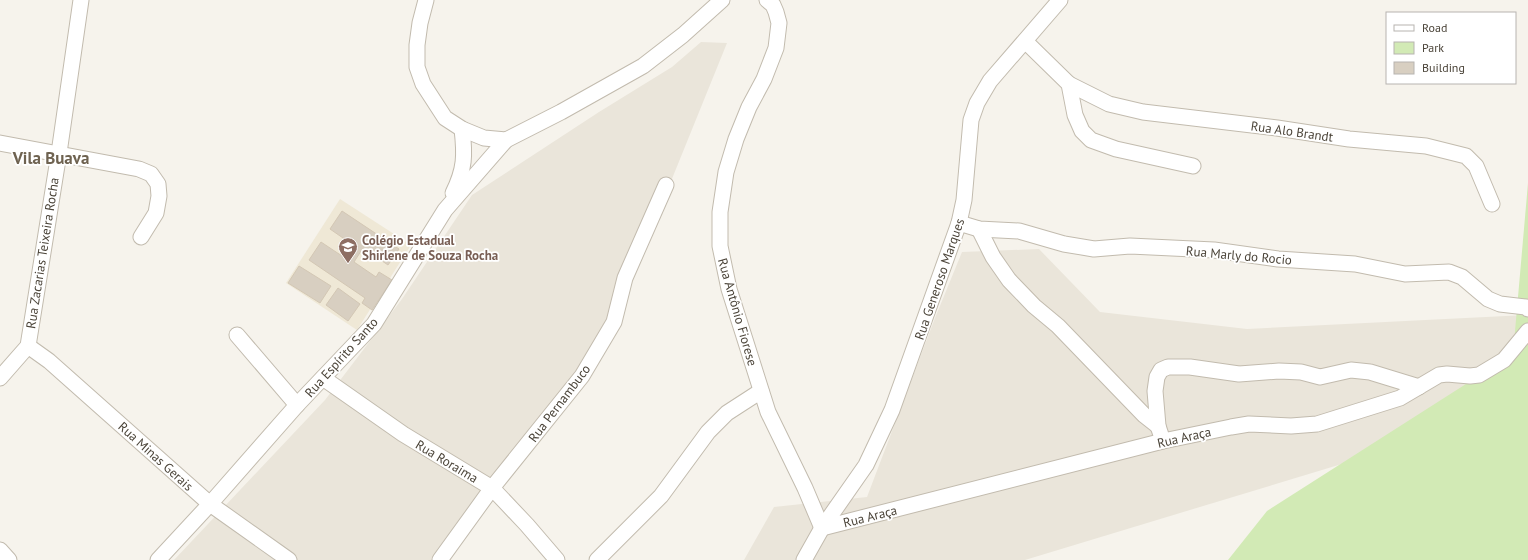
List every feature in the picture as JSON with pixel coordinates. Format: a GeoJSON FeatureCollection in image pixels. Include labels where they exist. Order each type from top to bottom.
{"type":"FeatureCollection","features":[{"type":"Feature","properties":{"kind":"street","name":"Rua Zacarias Teixeira Rocha"},"geometry":{"type":"LineString","coordinates":[[0,378],[28,346],[81,0]]}},
{"type":"Feature","properties":{"kind":"street"},"geometry":{"type":"LineString","coordinates":[[426,0],[420,23],[417,45],[417,67],[423,84],[445,118],[462,129],[484,138],[506,140],[561,112],[643,66],[683,35],[722,0]]}},
{"type":"Feature","properties":{"kind":"street","name":"Rua Antônio Fiorese"},"geometry":{"type":"LineString","coordinates":[[767,0],[775,8],[779,23],[776,48],[764,79],[749,107],[736,139],[726,172],[720,212],[720,246],[729,289],[768,412],[805,488],[822,528]]}},
{"type":"Feature","properties":{"kind":"street","name":"Rua Generoso Marques"},"geometry":{"type":"LineString","coordinates":[[804,560],[822,528],[866,465],[892,410],[959,223],[964,200],[971,120],[977,103],[990,81],[1060,0]]}},
{"type":"Feature","properties":{"kind":"street","name":"Rua Alo Brandt"},"geometry":{"type":"LineString","coordinates":[[1025,41],[1069,84],[1109,104],[1143,112],[1277,128],[1349,139],[1426,146],[1466,156],[1476,166],[1492,204]]}},
{"type":"Feature","properties":{"kind":"street"},"geometry":{"type":"LineString","coordinates":[[1069,84],[1075,116],[1082,132],[1091,140],[1116,149],[1193,166]]}},
{"type":"Feature","properties":{"kind":"street"},"geometry":{"type":"LineString","coordinates":[[445,210],[461,177],[464,161],[462,129]]}},
{"type":"Feature","properties":{"kind":"street","name":"Rua Espírito Santo"},"geometry":{"type":"LineString","coordinates":[[158,560],[210,504],[297,405],[374,324],[445,210],[506,140]]}},
{"type":"Feature","properties":{"kind":"street"},"geometry":{"type":"LineString","coordinates":[[0,143],[139,169],[151,174],[158,184],[159,196],[156,212],[141,237]]}},
{"type":"Feature","properties":{"kind":"street","name":"Rua Pernambuco"},"geometry":{"type":"LineString","coordinates":[[440,560],[492,488],[582,376],[614,322],[626,278],[666,185]]}},
{"type":"Feature","properties":{"kind":"street","name":"Rua Marly do Rocio"},"geometry":{"type":"LineString","coordinates":[[959,223],[979,229],[1019,231],[1064,244],[1094,250],[1130,246],[1214,250],[1278,259],[1355,264],[1405,274],[1449,272],[1462,277],[1488,299],[1511,307],[1526,307],[1528,309]]}},
{"type":"Feature","properties":{"kind":"street"},"geometry":{"type":"LineString","coordinates":[[979,229],[993,258],[1009,280],[1034,306],[1058,326],[1144,415],[1158,426]]}},
{"type":"Feature","properties":{"kind":"street","name":"Rua Araça"},"geometry":{"type":"LineString","coordinates":[[822,528],[1163,441],[1249,424],[1291,426],[1316,424],[1400,398],[1439,375],[1447,374],[1470,376],[1479,374],[1504,360],[1528,331]]}},
{"type":"Feature","properties":{"kind":"street"},"geometry":{"type":"LineString","coordinates":[[237,335],[297,405]]}},
{"type":"Feature","properties":{"kind":"street","name":"Rua Minas Gerais"},"geometry":{"type":"LineString","coordinates":[[28,346],[49,361],[210,504],[289,560]]}},
{"type":"Feature","properties":{"kind":"street"},"geometry":{"type":"LineString","coordinates":[[1163,441],[1158,426],[1155,391],[1157,377],[1162,370],[1168,368],[1190,367],[1239,374],[1279,371],[1301,372],[1320,377],[1351,370],[1370,372],[1419,387]]}},
{"type":"Feature","properties":{"kind":"street","name":"Rua Roraima"},"geometry":{"type":"LineString","coordinates":[[323,378],[403,434],[492,488],[557,560]]}},
{"type":"Feature","properties":{"kind":"street"},"geometry":{"type":"LineString","coordinates":[[597,560],[661,496],[708,432],[727,413],[761,391]]}},
{"type":"Feature","properties":{"kind":"street"},"geometry":{"type":"LineString","coordinates":[[0,550],[9,560]]}},
{"type":"Feature","properties":{"kind":"shaded area"},"geometry":{"type":"Polygon","coordinates":[[[701,42],[727,43],[614,322],[492,488],[433,560],[174,560],[325,400],[402,299],[472,195],[599,112],[672,67],[701,42]]]}},
{"type":"Feature","properties":{"kind":"shaded area","name":"Colégio Estadual Shirlene de Souza Rocha"},"geometry":{"type":"Polygon","coordinates":[[[340,199],[411,245],[357,330],[286,283],[340,199]]]}},
{"type":"Feature","properties":{"kind":"shaded area"},"geometry":{"type":"Polygon","coordinates":[[[1039,249],[1100,312],[1247,329],[1528,315],[1477,423],[1025,560],[744,560],[774,507],[867,497],[935,318],[962,252],[1039,249]]]}},
{"type":"Feature","properties":{"kind":"green space"},"geometry":{"type":"Polygon","coordinates":[[[1528,183],[1528,560],[1228,560],[1267,511],[1513,354],[1528,183]]]}},
{"type":"Feature","properties":{"kind":"building"},"geometry":{"type":"Polygon","coordinates":[[[342,211],[399,249],[388,265],[363,248],[354,262],[376,277],[379,272],[392,280],[372,310],[362,303],[365,298],[309,260],[321,242],[348,260],[356,247],[330,229],[342,211]]]}},
{"type":"Feature","properties":{"kind":"building"},"geometry":{"type":"Polygon","coordinates":[[[299,266],[331,286],[320,303],[288,283],[299,266]]]}},
{"type":"Feature","properties":{"kind":"building"},"geometry":{"type":"Polygon","coordinates":[[[338,288],[360,304],[348,321],[326,305],[338,288]]]}},
{"type":"Feature","properties":{"kind":"place","name":"Colégio Estadual Shirlene de Souza Rocha"},"geometry":{"type":"Point","coordinates":[348,264]}},
{"type":"Feature","properties":{"kind":"district","name":"Vila Buava"},"geometry":{"type":"Point","coordinates":[51,158]}}]}
